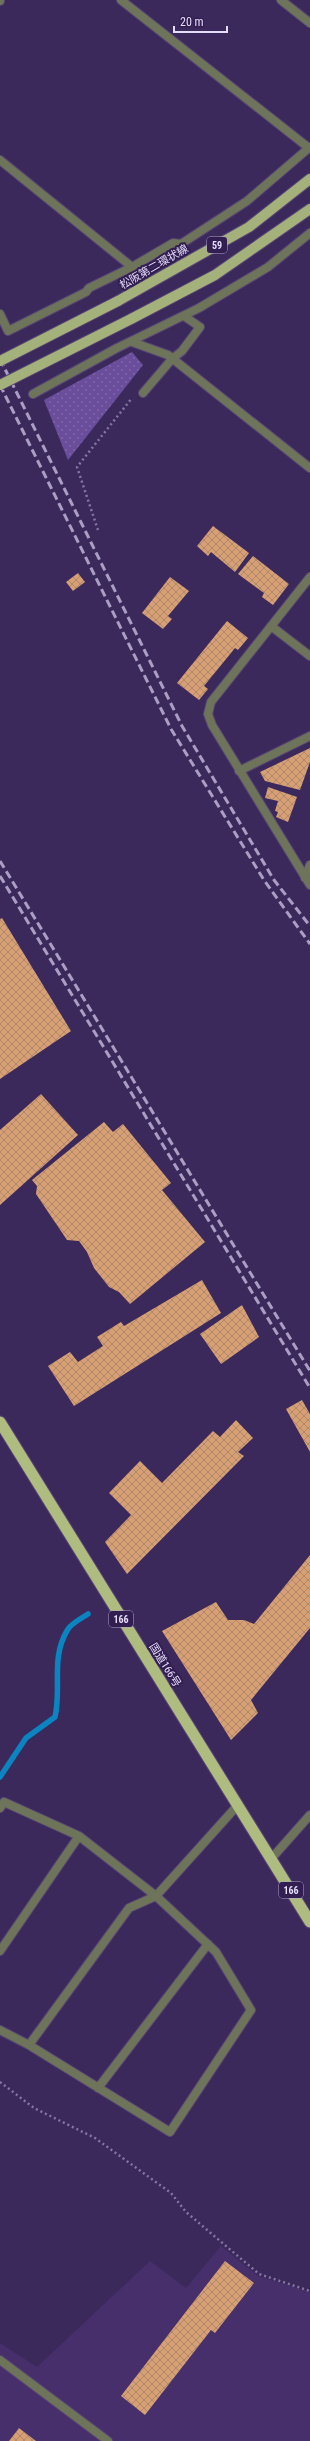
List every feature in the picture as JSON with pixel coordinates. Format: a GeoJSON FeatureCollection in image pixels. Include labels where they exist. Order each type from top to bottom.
{"type":"FeatureCollection","features":[{"type":"Feature","properties":{"kind":"highway","name":"国道166号"},"geometry":{"type":"LineString","coordinates":[[2,1429],[310,1922]]}},
{"type":"Feature","properties":{"kind":"main road","name":"松阪第二環状線"},"geometry":{"type":"LineString","coordinates":[[0,360],[118,301],[249,227],[310,179]]}},
{"type":"Feature","properties":{"kind":"main road","name":"59"},"geometry":{"type":"LineString","coordinates":[[0,385],[215,275],[310,209]]}},
{"type":"Feature","properties":{"kind":"street"},"geometry":{"type":"LineString","coordinates":[[0,314],[8,331],[132,267],[173,244],[181,244],[247,201],[310,148],[121,0]]}},
{"type":"Feature","properties":{"kind":"street"},"geometry":{"type":"LineString","coordinates":[[281,0],[310,23]]}},
{"type":"Feature","properties":{"kind":"street"},"geometry":{"type":"LineString","coordinates":[[0,160],[132,267]]}},
{"type":"Feature","properties":{"kind":"street"},"geometry":{"type":"LineString","coordinates":[[33,394],[184,316],[268,267],[310,233]]}},
{"type":"Feature","properties":{"kind":"street"},"geometry":{"type":"LineString","coordinates":[[143,393],[172,359],[182,351],[200,327],[184,316]]}},
{"type":"Feature","properties":{"kind":"street"},"geometry":{"type":"LineString","coordinates":[[132,342],[168,355],[310,468]]}},
{"type":"Feature","properties":{"kind":"street"},"geometry":{"type":"LineString","coordinates":[[308,882],[239,771],[212,725],[208,714],[211,702],[310,577]]}},
{"type":"Feature","properties":{"kind":"street"},"geometry":{"type":"LineString","coordinates":[[271,626],[310,656]]}},
{"type":"Feature","properties":{"kind":"street"},"geometry":{"type":"LineString","coordinates":[[239,771],[310,736]]}},
{"type":"Feature","properties":{"kind":"street"},"geometry":{"type":"LineString","coordinates":[[308,882],[310,865]]}},
{"type":"Feature","properties":{"kind":"street"},"geometry":{"type":"LineString","coordinates":[[0,1808],[4,1802],[79,1836],[156,1896],[216,1952],[251,2010],[170,2132],[29,2045],[0,2030]]}},
{"type":"Feature","properties":{"kind":"street"},"geometry":{"type":"LineString","coordinates":[[29,2045],[129,1908],[156,1896],[237,1806]]}},
{"type":"Feature","properties":{"kind":"street"},"geometry":{"type":"LineString","coordinates":[[271,1859],[310,1815]]}},
{"type":"Feature","properties":{"kind":"street"},"geometry":{"type":"LineString","coordinates":[[0,1951],[79,1836]]}},
{"type":"Feature","properties":{"kind":"street"},"geometry":{"type":"LineString","coordinates":[[98,2088],[208,1944]]}},
{"type":"Feature","properties":{"kind":"street"},"geometry":{"type":"LineString","coordinates":[[0,2360],[108,2441]]}},
{"type":"Feature","properties":{"kind":"path"},"geometry":{"type":"LineString","coordinates":[[98,530],[77,467],[137,392],[143,393]]}},
{"type":"Feature","properties":{"kind":"path"},"geometry":{"type":"LineString","coordinates":[[0,2082],[34,2108],[95,2138],[171,2193],[186,2212],[259,2274],[310,2291]]}},
{"type":"Feature","properties":{"kind":"shaded area"},"geometry":{"type":"Polygon","coordinates":[[[132,352],[143,365],[68,460],[44,400],[132,352]]]}},
{"type":"Feature","properties":{"kind":"shaded area"},"geometry":{"type":"Polygon","coordinates":[[[221,2246],[258,2276],[310,2292],[310,2441],[0,2441],[0,2343],[37,2367],[150,2261],[186,2288],[221,2246]]]}},
{"type":"Feature","properties":{"kind":"building"},"geometry":{"type":"Polygon","coordinates":[[[213,526],[249,553],[235,572],[211,552],[208,556],[197,546],[213,526]]]}},
{"type":"Feature","properties":{"kind":"building"},"geometry":{"type":"Polygon","coordinates":[[[253,556],[289,584],[273,605],[262,597],[264,593],[238,574],[253,556]]]}},
{"type":"Feature","properties":{"kind":"building"},"geometry":{"type":"Polygon","coordinates":[[[78,573],[85,582],[73,591],[66,582],[78,573]]]}},
{"type":"Feature","properties":{"kind":"building"},"geometry":{"type":"Polygon","coordinates":[[[170,577],[189,591],[168,616],[172,619],[163,629],[142,613],[170,577]]]}},
{"type":"Feature","properties":{"kind":"building"},"geometry":{"type":"Polygon","coordinates":[[[227,621],[248,638],[238,650],[235,648],[204,686],[208,689],[199,700],[177,683],[227,621]]]}},
{"type":"Feature","properties":{"kind":"building"},"geometry":{"type":"Polygon","coordinates":[[[310,748],[310,762],[300,790],[265,781],[260,772],[310,748]]]}},
{"type":"Feature","properties":{"kind":"building"},"geometry":{"type":"Polygon","coordinates":[[[268,787],[297,797],[288,822],[276,817],[278,812],[275,811],[278,801],[265,798],[268,787]]]}},
{"type":"Feature","properties":{"kind":"building"},"geometry":{"type":"Polygon","coordinates":[[[2,918],[71,1031],[0,1079],[0,919],[2,918]]]}},
{"type":"Feature","properties":{"kind":"building"},"geometry":{"type":"Polygon","coordinates":[[[41,1094],[78,1135],[0,1205],[0,1130],[41,1094]]]}},
{"type":"Feature","properties":{"kind":"building"},"geometry":{"type":"Polygon","coordinates":[[[104,1122],[113,1132],[123,1124],[171,1183],[162,1190],[205,1242],[130,1304],[119,1292],[109,1287],[94,1268],[87,1252],[79,1241],[67,1240],[36,1194],[37,1186],[32,1180],[104,1122]]]}},
{"type":"Feature","properties":{"kind":"building"},"geometry":{"type":"Polygon","coordinates":[[[202,1280],[221,1313],[74,1406],[48,1366],[70,1352],[78,1362],[103,1346],[97,1337],[121,1322],[124,1326],[202,1280]]]}},
{"type":"Feature","properties":{"kind":"building"},"geometry":{"type":"Polygon","coordinates":[[[242,1305],[259,1337],[221,1364],[200,1334],[242,1305]]]}},
{"type":"Feature","properties":{"kind":"building"},"geometry":{"type":"Polygon","coordinates":[[[302,1400],[310,1414],[310,1452],[286,1409],[302,1400]]]}},
{"type":"Feature","properties":{"kind":"building"},"geometry":{"type":"Polygon","coordinates":[[[236,1420],[253,1438],[238,1452],[244,1456],[127,1574],[105,1542],[131,1515],[109,1493],[140,1461],[162,1483],[213,1431],[220,1437],[236,1420]]]}},
{"type":"Feature","properties":{"kind":"building"},"geometry":{"type":"Polygon","coordinates":[[[310,1555],[310,1628],[251,1700],[258,1713],[231,1740],[162,1631],[216,1602],[228,1620],[244,1620],[254,1624],[310,1555]]]}},
{"type":"Feature","properties":{"kind":"building"},"geometry":{"type":"Polygon","coordinates":[[[225,2261],[254,2283],[215,2333],[211,2330],[145,2415],[121,2396],[225,2261]]]}},
{"type":"Feature","properties":{"kind":"building"},"geometry":{"type":"Polygon","coordinates":[[[19,2428],[36,2441],[9,2441],[19,2428]]]}},
{"type":"Feature","properties":{"kind":"waterway"},"geometry":{"type":"LineString","coordinates":[[0,1777],[26,1738],[55,1717],[57,1706],[59,1651],[68,1629],[88,1614]]}},
{"type":"Feature","properties":{"kind":"railway"},"geometry":{"type":"LineString","coordinates":[[0,359],[182,726],[274,880],[310,926]]}},
{"type":"Feature","properties":{"kind":"railway"},"geometry":{"type":"LineString","coordinates":[[0,385],[171,729],[264,880],[310,944]]}},
{"type":"Feature","properties":{"kind":"railway"},"geometry":{"type":"LineString","coordinates":[[0,861],[310,1371]]}},
{"type":"Feature","properties":{"kind":"railway"},"geometry":{"type":"LineString","coordinates":[[0,876],[310,1388]]}}]}
